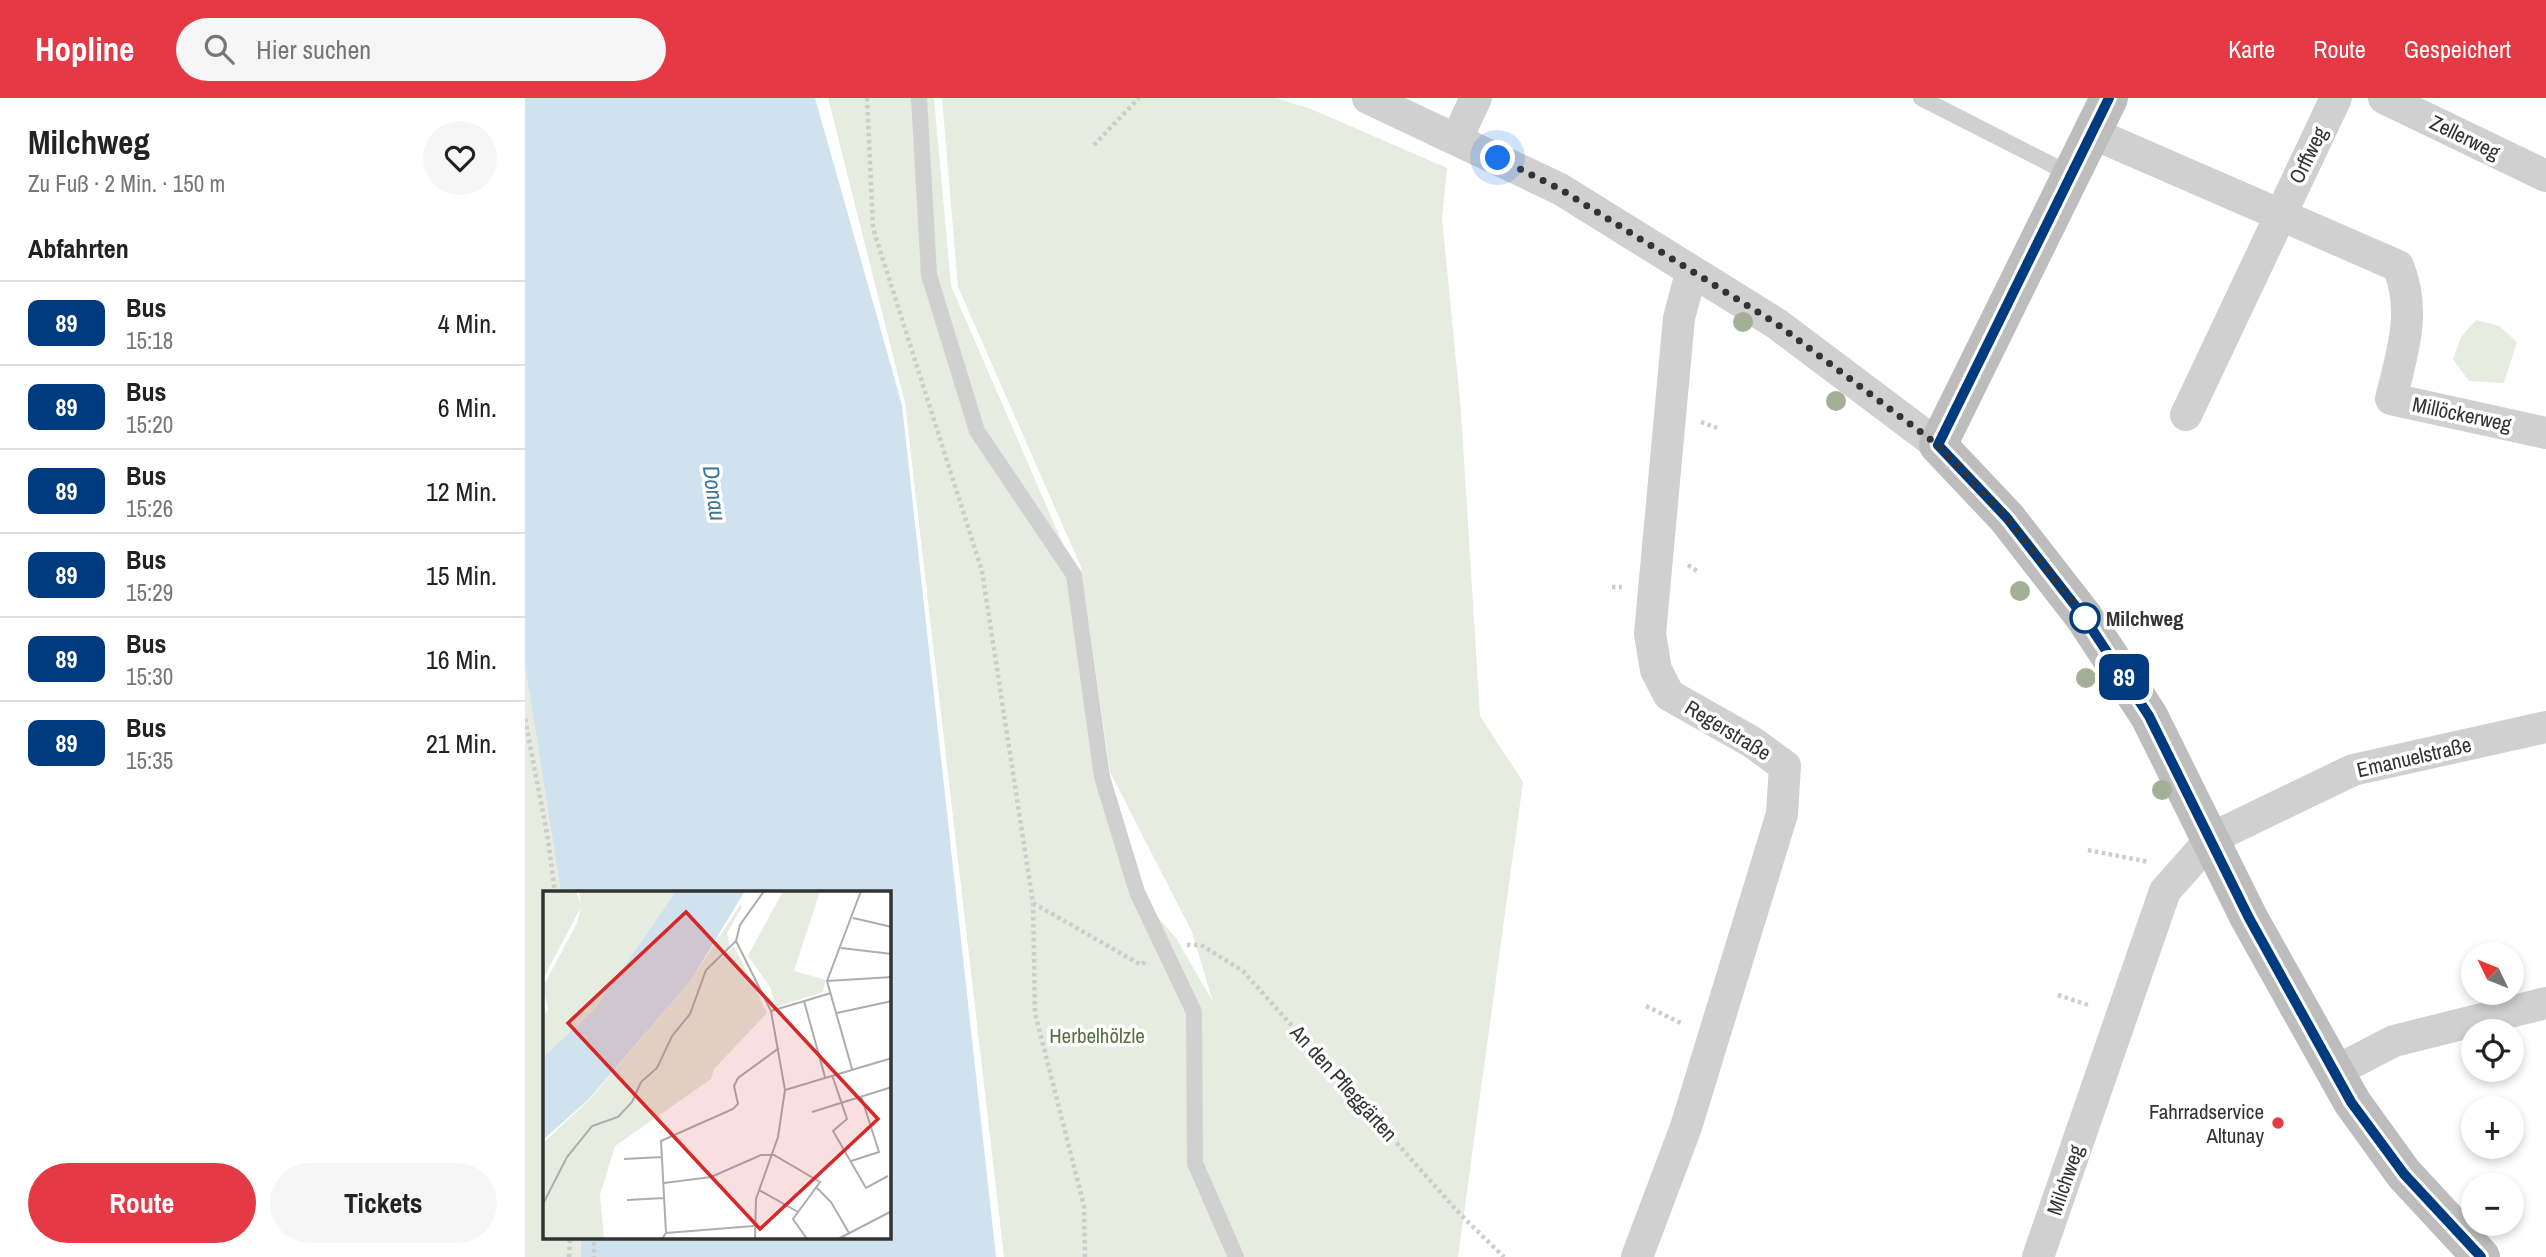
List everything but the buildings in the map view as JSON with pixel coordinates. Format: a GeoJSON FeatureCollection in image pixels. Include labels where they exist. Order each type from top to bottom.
{"type":"FeatureCollection","features":[{"type":"Feature","properties":{"kind":"street"},"geometry":{"type":"LineString","coordinates":[[1368,98],[1560,189],[1691,273],[1777,324],[1938,445],[2007,518],[2077,606],[2149,716],[2212,838],[2249,918],[2334,1072],[2383,1148],[2481,1257]]}},
{"type":"Feature","properties":{"kind":"street"},"geometry":{"type":"LineString","coordinates":[[1457,138],[1476,98]]}},
{"type":"Feature","properties":{"kind":"street"},"geometry":{"type":"LineString","coordinates":[[1938,445],[2109,98]]}},
{"type":"Feature","properties":{"kind":"street","name":"Orffweg"},"geometry":{"type":"LineString","coordinates":[[2280,213],[2336,98]]}},
{"type":"Feature","properties":{"kind":"street","name":"Zellerweg"},"geometry":{"type":"LineString","coordinates":[[2384,98],[2546,176]]}},
{"type":"Feature","properties":{"kind":"street","name":"Millöckerweg"},"geometry":{"type":"LineString","coordinates":[[2092,133],[2398,266],[2407,289],[2416,327],[2391,399],[2546,433]]}},
{"type":"Feature","properties":{"kind":"street"},"geometry":{"type":"LineString","coordinates":[[2186,415],[2280,213]]}},
{"type":"Feature","properties":{"kind":"street","name":"Regerstraße"},"geometry":{"type":"LineString","coordinates":[[1637,1257],[1686,1127],[1782,814],[1785,766],[1752,741],[1669,695],[1656,670],[1650,634],[1679,318],[1691,273]]}},
{"type":"Feature","properties":{"kind":"street","name":"Emanuelstraße"},"geometry":{"type":"LineString","coordinates":[[2212,838],[2353,770],[2546,727]]}},
{"type":"Feature","properties":{"kind":"street","name":"Milchweg"},"geometry":{"type":"LineString","coordinates":[[2038,1257],[2165,891],[2212,838]]}},
{"type":"Feature","properties":{"kind":"street"},"geometry":{"type":"LineString","coordinates":[[2334,1072],[2369,1051],[2394,1041],[2546,1003]]}},
{"type":"Feature","properties":{"kind":"lane"},"geometry":{"type":"LineString","coordinates":[[919,98],[929,275],[977,431],[1074,576],[1102,777],[1136,892],[1194,1012],[1195,1163],[1236,1257]]}},
{"type":"Feature","properties":{"kind":"lane"},"geometry":{"type":"LineString","coordinates":[[1921,98],[2070,174]]}},
{"type":"Feature","properties":{"kind":"path"},"geometry":{"type":"LineString","coordinates":[[867,98],[873,228],[982,571],[1033,902],[1035,1013],[1084,1206],[1085,1257]]}},
{"type":"Feature","properties":{"kind":"path"},"geometry":{"type":"LineString","coordinates":[[1094,145],[1139,98]]}},
{"type":"Feature","properties":{"kind":"path"},"geometry":{"type":"LineString","coordinates":[[525,719],[555,891]]}},
{"type":"Feature","properties":{"kind":"path"},"geometry":{"type":"LineString","coordinates":[[2088,850],[2154,863],[2179,876]]}},
{"type":"Feature","properties":{"kind":"path"},"geometry":{"type":"LineString","coordinates":[[1033,902],[1141,965],[1164,946]]}},
{"type":"Feature","properties":{"kind":"path","name":"An den Pfleggärten"},"geometry":{"type":"LineString","coordinates":[[1164,946],[1201,945],[1243,971],[1461,1214],[1504,1257]]}},
{"type":"Feature","properties":{"kind":"path"},"geometry":{"type":"LineString","coordinates":[[1646,1006],[1713,1039]]}},
{"type":"Feature","properties":{"kind":"path"},"geometry":{"type":"LineString","coordinates":[[594,1242],[594,1257]]}},
{"type":"Feature","properties":{"kind":"green space","name":"Herbelhölzle"},"geometry":{"type":"Polygon","coordinates":[[[828,98],[934,98],[951,286],[1076,574],[1104,776],[1136,892],[1176,938],[1213,1002],[1192,932],[1110,772],[1081,567],[958,287],[942,98],[1276,98],[1311,109],[1447,168],[1442,218],[1461,412],[1480,716],[1523,782],[1458,1257],[1004,1257],[905,403],[828,98]]]}},
{"type":"Feature","properties":{"kind":"green space"},"geometry":{"type":"Polygon","coordinates":[[[2476,320],[2499,326],[2517,342],[2504,383],[2469,381],[2453,359],[2461,337],[2476,320]]]}},
{"type":"Feature","properties":{"kind":"green space"},"geometry":{"type":"Polygon","coordinates":[[[525,666],[561,891],[543,891],[543,1240],[581,1240],[581,1257],[525,1257],[525,666]]]}},
{"type":"Feature","properties":{"kind":"water","name":"Donau"},"geometry":{"type":"Polygon","coordinates":[[[525,98],[815,98],[902,405],[996,1257],[581,1257],[581,1240],[891,1240],[891,891],[561,891],[525,666],[525,98]]]}},
{"type":"Feature","properties":{"kind":"bus line","name":"89"},"geometry":{"type":"LineString","coordinates":[[2109,98],[1938,445],[2007,518],[2077,606],[2149,716],[2212,838],[2249,918],[2351,1102],[2404,1174],[2481,1257]]}},
{"type":"Feature","properties":{"kind":"place","name":"Milchweg"},"geometry":{"type":"Point","coordinates":[2085,618]}},
{"type":"Feature","properties":{"kind":"place","name":"Fahrradservice Altunay"},"geometry":{"type":"Point","coordinates":[2278,1123]}},
{"type":"Feature","properties":{"kind":"route"},"geometry":{"type":"LineString","coordinates":[[1498,158],[1560,189],[1691,273],[1777,324],[1938,445],[2007,518],[2085,618]]}}]}
